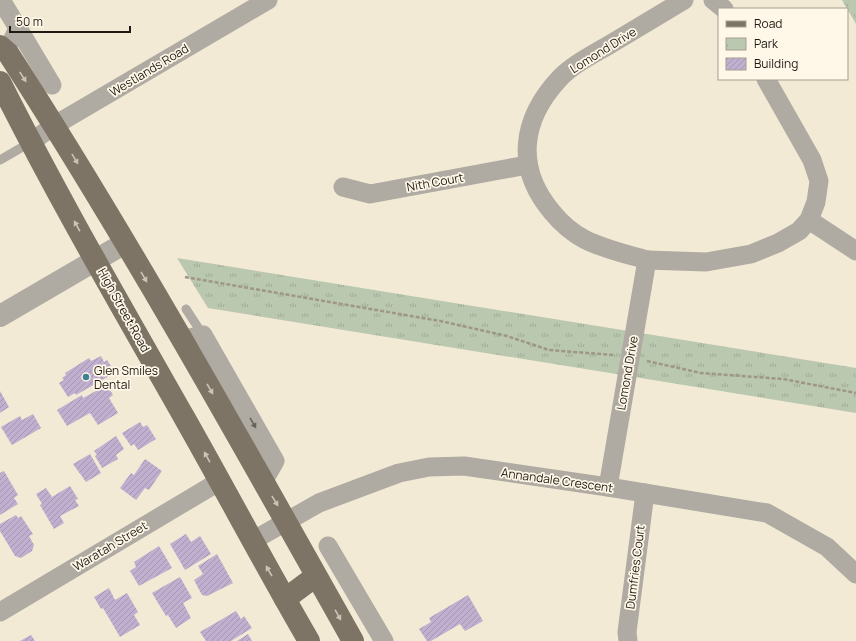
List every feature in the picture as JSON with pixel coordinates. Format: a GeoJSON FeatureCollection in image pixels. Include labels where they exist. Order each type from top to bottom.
{"type":"FeatureCollection","features":[{"type":"Feature","properties":{"kind":"main road"},"geometry":{"type":"LineString","coordinates":[[4,49],[55,125],[125,243],[286,521],[353,641]]}},
{"type":"Feature","properties":{"kind":"main road","name":"High Street Road"},"geometry":{"type":"LineString","coordinates":[[0,82],[30,142],[309,641]]}},
{"type":"Feature","properties":{"kind":"main road"},"geometry":{"type":"LineString","coordinates":[[285,599],[316,576]]}},
{"type":"Feature","properties":{"kind":"street"},"geometry":{"type":"LineString","coordinates":[[1,0],[52,85]]}},
{"type":"Feature","properties":{"kind":"street","name":"Lomond Drive"},"geometry":{"type":"LineString","coordinates":[[684,0],[583,60],[560,78],[542,98],[532,120],[528,143],[527,165],[534,187],[563,225],[584,239],[612,250],[647,260],[706,262],[750,254],[778,243],[799,231],[809,220],[816,202],[819,181],[812,160],[767,80]]}},
{"type":"Feature","properties":{"kind":"street"},"geometry":{"type":"LineString","coordinates":[[713,0],[723,8]]}},
{"type":"Feature","properties":{"kind":"street","name":"Westlands Road"},"geometry":{"type":"LineString","coordinates":[[30,142],[55,125],[262,1]]}},
{"type":"Feature","properties":{"kind":"street"},"geometry":{"type":"LineString","coordinates":[[4,49],[18,28]]}},
{"type":"Feature","properties":{"kind":"street","name":"Nith Court"},"geometry":{"type":"LineString","coordinates":[[343,187],[370,194],[527,165]]}},
{"type":"Feature","properties":{"kind":"street"},"geometry":{"type":"LineString","coordinates":[[809,220],[856,251]]}},
{"type":"Feature","properties":{"kind":"street"},"geometry":{"type":"LineString","coordinates":[[0,316],[125,243]]}},
{"type":"Feature","properties":{"kind":"street","name":"Lomond Drive"},"geometry":{"type":"LineString","coordinates":[[608,486],[647,260]]}},
{"type":"Feature","properties":{"kind":"street"},"geometry":{"type":"LineString","coordinates":[[181,340],[203,335],[275,461],[263,482]]}},
{"type":"Feature","properties":{"kind":"street","name":"Annandale Crescent"},"geometry":{"type":"LineString","coordinates":[[252,541],[319,503],[399,473],[429,467],[464,466],[608,486],[767,513],[805,533],[827,547],[856,574]]}},
{"type":"Feature","properties":{"kind":"street","name":"Waratah Street"},"geometry":{"type":"LineString","coordinates":[[0,612],[220,481]]}},
{"type":"Feature","properties":{"kind":"street","name":"Dumfries Court"},"geometry":{"type":"LineString","coordinates":[[628,641],[627,632],[645,493]]}},
{"type":"Feature","properties":{"kind":"street"},"geometry":{"type":"LineString","coordinates":[[328,546],[384,641]]}},
{"type":"Feature","properties":{"kind":"street"},"geometry":{"type":"LineString","coordinates":[[316,576],[342,571]]}},
{"type":"Feature","properties":{"kind":"lane"},"geometry":{"type":"LineString","coordinates":[[0,160],[30,142]]}},
{"type":"Feature","properties":{"kind":"lane"},"geometry":{"type":"LineString","coordinates":[[186,309],[203,335]]}},
{"type":"Feature","properties":{"kind":"path"},"geometry":{"type":"LineString","coordinates":[[185,277],[440,321],[507,336],[549,350],[630,357],[701,372],[783,379],[856,393]]}},
{"type":"Feature","properties":{"kind":"green space"},"geometry":{"type":"Polygon","coordinates":[[[842,0],[856,0],[856,24],[848,8],[842,0]]]}},
{"type":"Feature","properties":{"kind":"green space"},"geometry":{"type":"Polygon","coordinates":[[[177,258],[856,368],[856,413],[208,308],[177,258]]]}},
{"type":"Feature","properties":{"kind":"building","name":"Glen Smiles Dental"},"geometry":{"type":"Polygon","coordinates":[[[101,356],[104,362],[107,360],[111,366],[108,368],[111,375],[76,395],[75,393],[68,397],[59,383],[64,380],[62,378],[66,375],[65,373],[89,358],[91,361],[101,356]]]}},
{"type":"Feature","properties":{"kind":"building"},"geometry":{"type":"Polygon","coordinates":[[[107,385],[113,395],[109,398],[118,413],[98,425],[90,413],[67,426],[57,410],[82,395],[83,398],[107,385]]]}},
{"type":"Feature","properties":{"kind":"building"},"geometry":{"type":"Polygon","coordinates":[[[0,391],[9,407],[0,413],[0,391]]]}},
{"type":"Feature","properties":{"kind":"building"},"geometry":{"type":"Polygon","coordinates":[[[33,414],[41,428],[12,445],[1,427],[20,416],[22,420],[33,414]]]}},
{"type":"Feature","properties":{"kind":"building"},"geometry":{"type":"Polygon","coordinates":[[[140,422],[143,427],[147,425],[156,439],[138,450],[134,444],[131,446],[122,433],[140,422]]]}},
{"type":"Feature","properties":{"kind":"building"},"geometry":{"type":"Polygon","coordinates":[[[116,436],[124,449],[116,455],[118,459],[102,468],[95,456],[97,455],[94,451],[116,436]]]}},
{"type":"Feature","properties":{"kind":"building"},"geometry":{"type":"Polygon","coordinates":[[[90,454],[101,473],[86,482],[73,464],[90,454]]]}},
{"type":"Feature","properties":{"kind":"building"},"geometry":{"type":"Polygon","coordinates":[[[145,459],[162,471],[149,490],[145,488],[136,500],[120,488],[131,473],[134,475],[145,459]]]}},
{"type":"Feature","properties":{"kind":"building"},"geometry":{"type":"Polygon","coordinates":[[[4,471],[18,495],[14,498],[18,504],[0,515],[0,473],[4,471]]]}},
{"type":"Feature","properties":{"kind":"building"},"geometry":{"type":"Polygon","coordinates":[[[70,486],[78,499],[75,500],[79,506],[60,516],[64,523],[54,529],[40,505],[42,504],[36,494],[46,488],[52,497],[70,486]]]}},
{"type":"Feature","properties":{"kind":"building"},"geometry":{"type":"Polygon","coordinates":[[[16,515],[18,518],[21,516],[33,534],[29,536],[34,545],[32,551],[21,558],[15,556],[0,531],[0,524],[16,515]]]}},
{"type":"Feature","properties":{"kind":"building"},"geometry":{"type":"Polygon","coordinates":[[[186,534],[191,542],[200,536],[211,554],[185,570],[170,544],[186,534]]]}},
{"type":"Feature","properties":{"kind":"building"},"geometry":{"type":"Polygon","coordinates":[[[159,546],[172,568],[139,586],[130,571],[136,567],[134,562],[159,546]]]}},
{"type":"Feature","properties":{"kind":"building"},"geometry":{"type":"Polygon","coordinates":[[[217,554],[233,583],[207,596],[202,595],[194,580],[203,574],[198,566],[217,554]]]}},
{"type":"Feature","properties":{"kind":"building"},"geometry":{"type":"Polygon","coordinates":[[[180,577],[192,598],[183,603],[191,618],[176,628],[168,615],[166,616],[152,593],[180,577]]]}},
{"type":"Feature","properties":{"kind":"building"},"geometry":{"type":"Polygon","coordinates":[[[109,588],[115,600],[127,593],[138,612],[134,615],[140,625],[120,637],[103,608],[101,609],[94,597],[109,588]]]}},
{"type":"Feature","properties":{"kind":"building"},"geometry":{"type":"Polygon","coordinates":[[[468,595],[483,621],[465,631],[460,624],[431,641],[427,641],[419,629],[431,622],[429,618],[468,595]]]}},
{"type":"Feature","properties":{"kind":"building"},"geometry":{"type":"Polygon","coordinates":[[[236,611],[241,619],[244,616],[252,628],[231,641],[206,641],[200,632],[236,611]]]}},
{"type":"Feature","properties":{"kind":"building"},"geometry":{"type":"Polygon","coordinates":[[[248,634],[252,641],[237,641],[248,634]]]}},
{"type":"Feature","properties":{"kind":"building"},"geometry":{"type":"Polygon","coordinates":[[[31,635],[35,641],[20,641],[31,635]]]}},
{"type":"Feature","properties":{"kind":"place","name":"Glen Smiles Dental"},"geometry":{"type":"Point","coordinates":[86,377]}}]}
